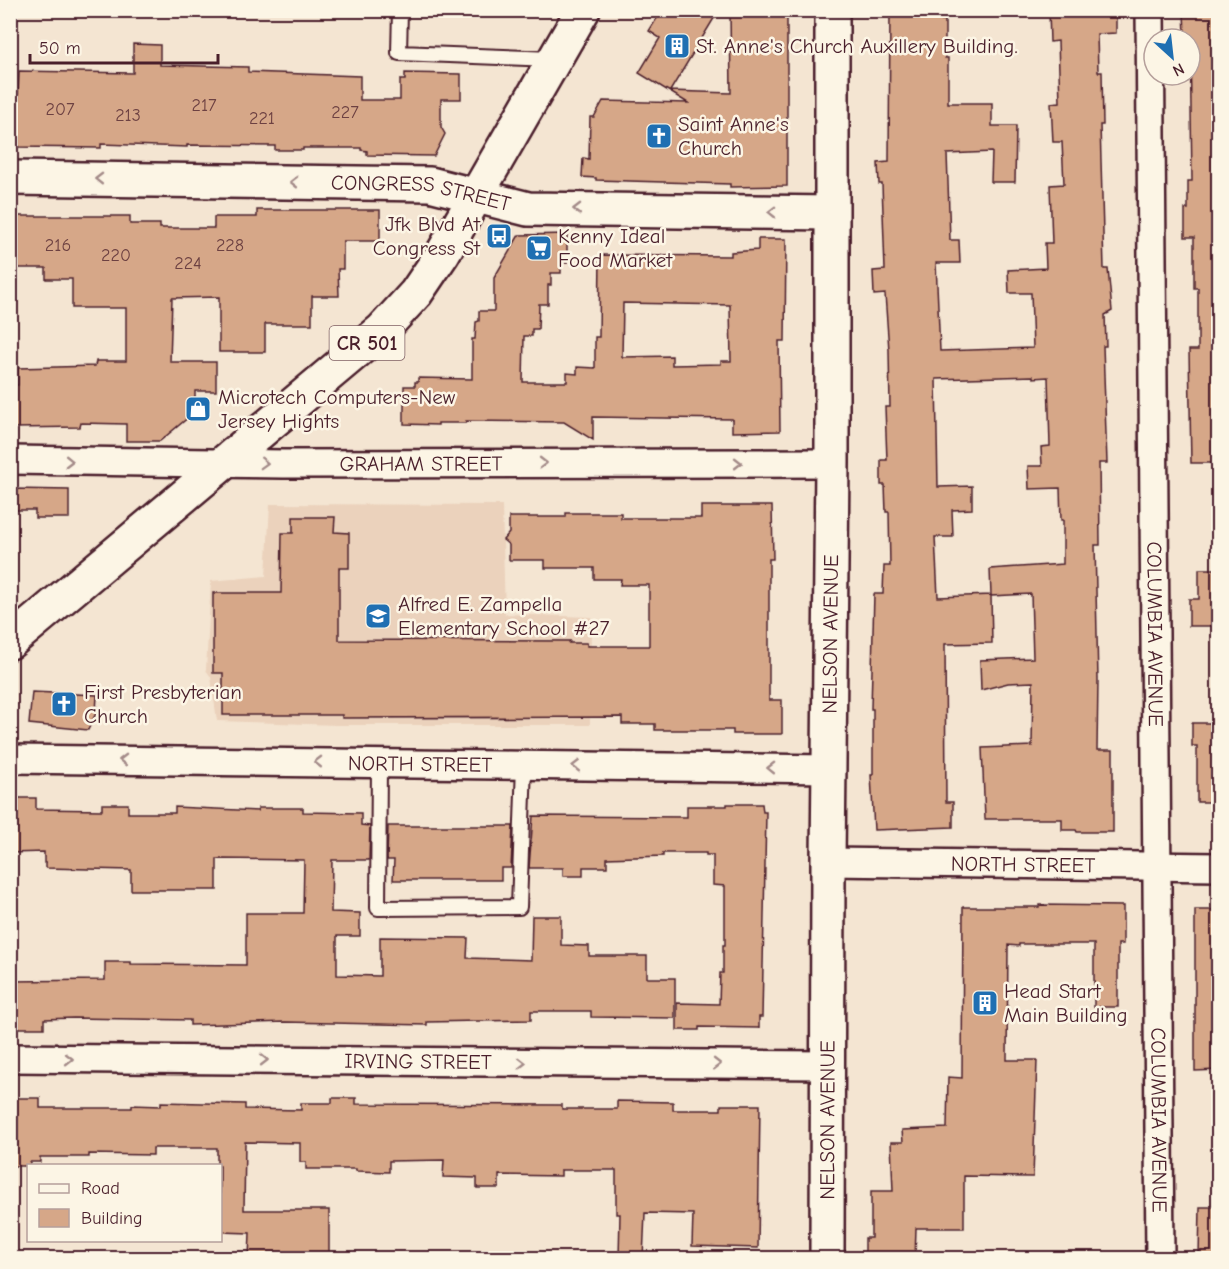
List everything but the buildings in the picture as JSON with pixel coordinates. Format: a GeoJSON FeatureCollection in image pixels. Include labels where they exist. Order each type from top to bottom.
{"type":"FeatureCollection","features":[{"type":"Feature","properties":{"kind":"street","name":"CR 501"},"geometry":{"type":"LineString","coordinates":[[10,642],[382,330],[416,293],[453,237],[584,10]]}},
{"type":"Feature","properties":{"kind":"street","name":"NELSON AVENUE"},"geometry":{"type":"LineString","coordinates":[[827,1258],[832,463],[832,10]]}},
{"type":"Feature","properties":{"kind":"street","name":"COLUMBIA AVENUE"},"geometry":{"type":"LineString","coordinates":[[1149,10],[1160,1258]]}},
{"type":"Feature","properties":{"kind":"street","name":"CONGRESS STREET"},"geometry":{"type":"LineString","coordinates":[[10,178],[430,184],[528,209],[831,213]]}},
{"type":"Feature","properties":{"kind":"street","name":"GRAHAM STREET"},"geometry":{"type":"LineString","coordinates":[[10,460],[284,464],[832,463]]}},
{"type":"Feature","properties":{"kind":"street","name":"NORTH STREET"},"geometry":{"type":"LineString","coordinates":[[10,759],[829,769]]}},
{"type":"Feature","properties":{"kind":"street","name":"NORTH STREET"},"geometry":{"type":"LineString","coordinates":[[828,862],[1218,867]]}},
{"type":"Feature","properties":{"kind":"street","name":"IRVING STREET"},"geometry":{"type":"LineString","coordinates":[[10,1058],[827,1065]]}},
{"type":"Feature","properties":{"kind":"lane"},"geometry":{"type":"LineString","coordinates":[[400,10],[399,53],[555,59]]}},
{"type":"Feature","properties":{"kind":"lane"},"geometry":{"type":"LineString","coordinates":[[379,763],[378,908],[519,906],[524,765]]}},
{"type":"Feature","properties":{"kind":"shaded area","name":"Alfred E. Zampella Elementary School #27"},"geometry":{"type":"Polygon","coordinates":[[[270,504],[502,505],[505,614],[591,617],[590,725],[337,725],[217,721],[211,677],[206,670],[211,581],[266,576],[270,504]]]}},
{"type":"Feature","properties":{"kind":"place","name":"St. Anne's Church Auxillery Building."},"geometry":{"type":"Point","coordinates":[677,46]}},
{"type":"Feature","properties":{"kind":"place","name":"Saint Anne's Church"},"geometry":{"type":"Point","coordinates":[659,136]}},
{"type":"Feature","properties":{"kind":"place","name":"Jfk Blvd At Congress St"},"geometry":{"type":"Point","coordinates":[499,236]}},
{"type":"Feature","properties":{"kind":"place","name":"Kenny Ideal Food Market"},"geometry":{"type":"Point","coordinates":[539,248]}},
{"type":"Feature","properties":{"kind":"place","name":"Microtech Computers-New Jersey Hights"},"geometry":{"type":"Point","coordinates":[198,409]}},
{"type":"Feature","properties":{"kind":"place","name":"Alfred E. Zampella Elementary School #27"},"geometry":{"type":"Point","coordinates":[378,616]}},
{"type":"Feature","properties":{"kind":"place","name":"First Presbyterian Church"},"geometry":{"type":"Point","coordinates":[64,704]}},
{"type":"Feature","properties":{"kind":"place","name":"Head Start Main Building"},"geometry":{"type":"Point","coordinates":[985,1003]}}]}
